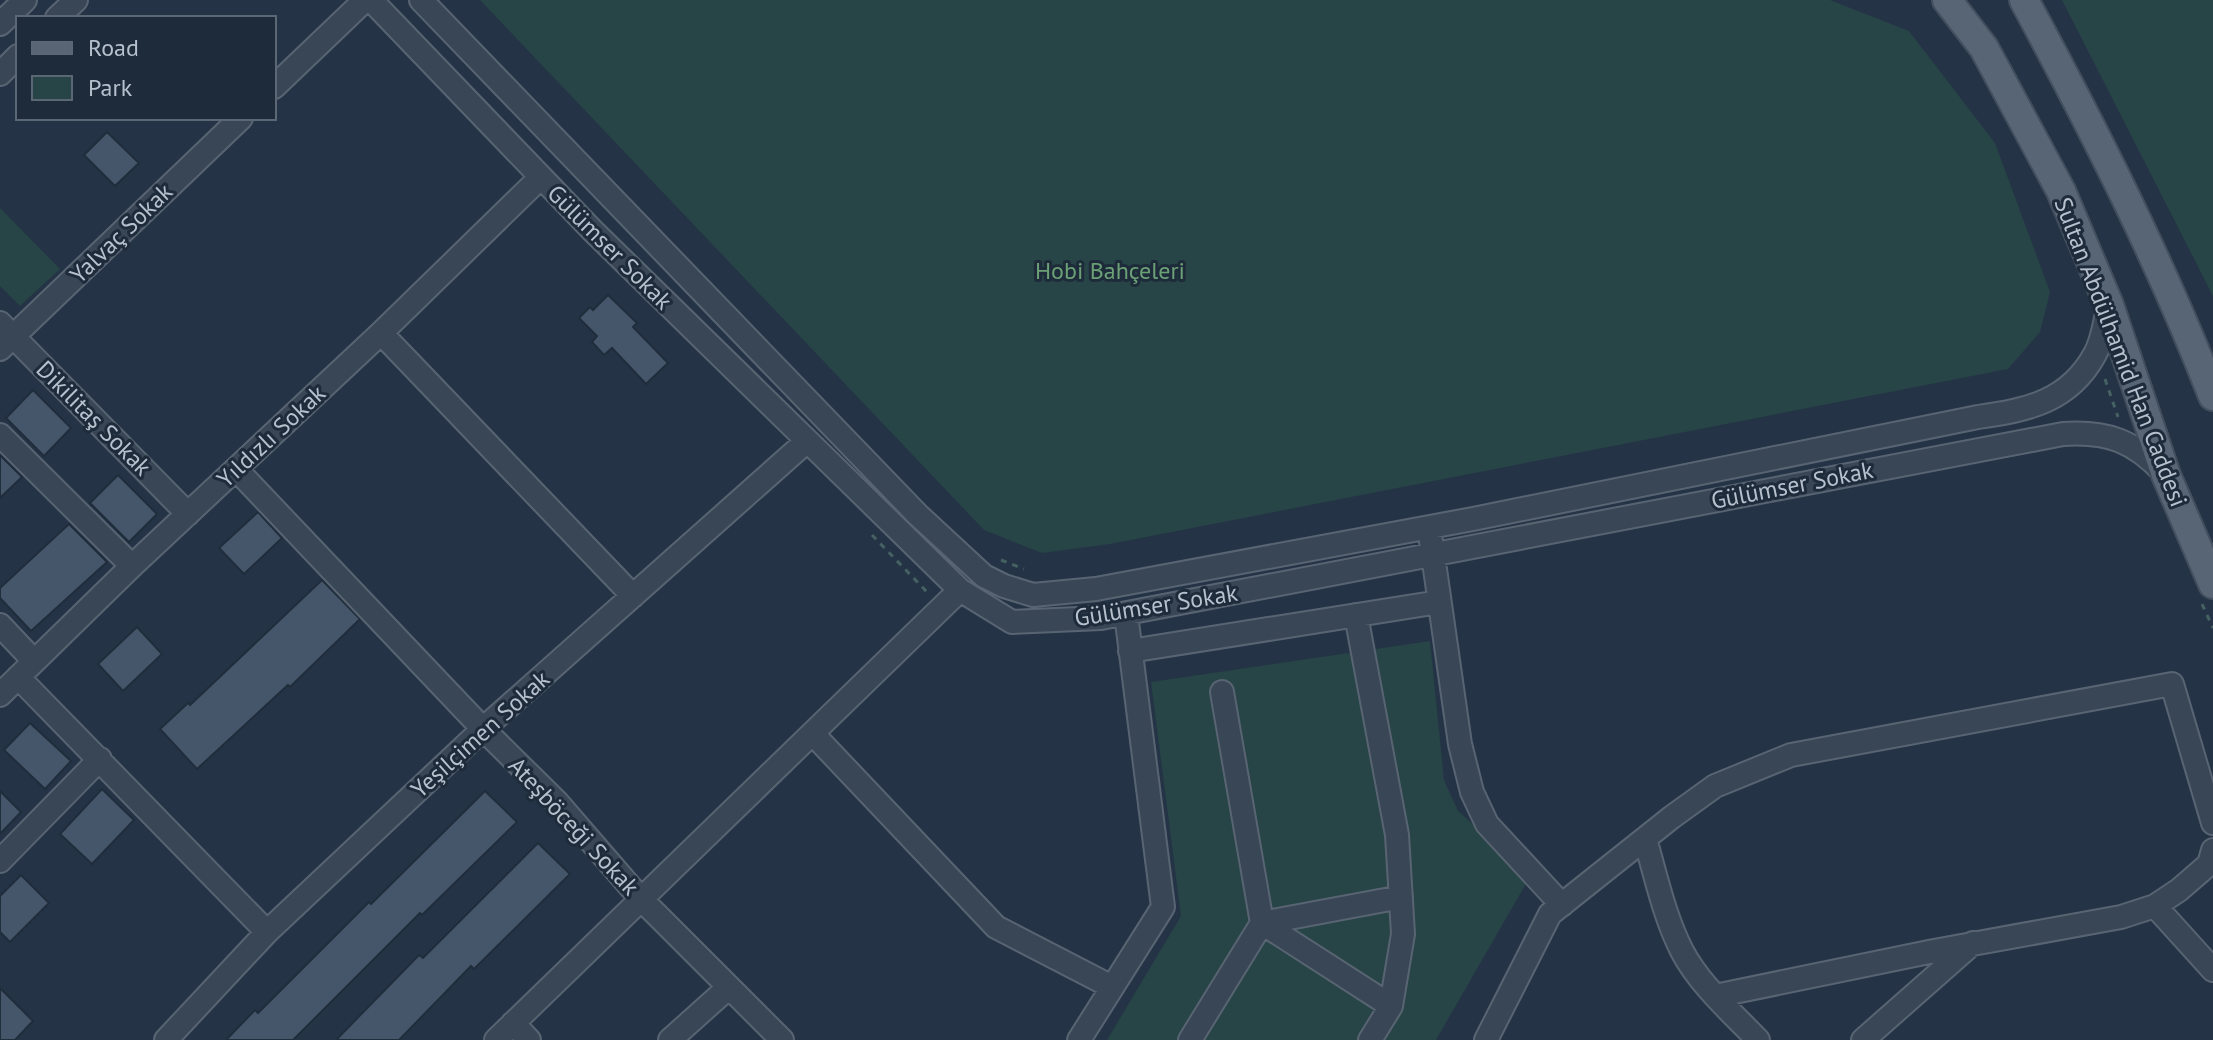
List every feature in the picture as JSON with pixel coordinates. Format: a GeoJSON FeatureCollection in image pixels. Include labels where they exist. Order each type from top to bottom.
{"type":"FeatureCollection","features":[{"type":"Feature","properties":{"kind":"main road","name":"Sultan Abdülhamid Han Caddesi"},"geometry":{"type":"LineString","coordinates":[[1947,0],[1984,48],[2061,191],[2109,305],[2166,475],[2213,584]]}},
{"type":"Feature","properties":{"kind":"main road"},"geometry":{"type":"LineString","coordinates":[[2024,0],[2119,179],[2212,394]]}},
{"type":"Feature","properties":{"kind":"street"},"geometry":{"type":"LineString","coordinates":[[0,24],[25,0]]}},
{"type":"Feature","properties":{"kind":"street"},"geometry":{"type":"LineString","coordinates":[[59,16],[76,0]]}},
{"type":"Feature","properties":{"kind":"street"},"geometry":{"type":"LineString","coordinates":[[276,85],[368,0]]}},
{"type":"Feature","properties":{"kind":"street","name":"Gülümser Sokak"},"geometry":{"type":"LineString","coordinates":[[368,0],[593,231],[807,441],[952,597],[1012,622],[1126,614],[2050,436],[2085,433],[2129,443],[2148,455],[2166,475]]}},
{"type":"Feature","properties":{"kind":"street"},"geometry":{"type":"LineString","coordinates":[[421,0],[918,515],[984,576],[1033,595],[1096,589],[1429,527],[2026,410],[2067,389],[2091,359],[2096,352],[2109,305]]}},
{"type":"Feature","properties":{"kind":"street"},"geometry":{"type":"LineString","coordinates":[[0,74],[16,58]]}},
{"type":"Feature","properties":{"kind":"street","name":"Yalvaç Sokak"},"geometry":{"type":"LineString","coordinates":[[4,336],[239,120]]}},
{"type":"Feature","properties":{"kind":"street","name":"Yıldızlı Sokak"},"geometry":{"type":"LineString","coordinates":[[0,695],[541,177]]}},
{"type":"Feature","properties":{"kind":"street"},"geometry":{"type":"LineString","coordinates":[[381,333],[633,596]]}},
{"type":"Feature","properties":{"kind":"street","name":"Dikilitaş Sokak"},"geometry":{"type":"LineString","coordinates":[[4,336],[188,514]]}},
{"type":"Feature","properties":{"kind":"street"},"geometry":{"type":"LineString","coordinates":[[0,435],[132,566]]}},
{"type":"Feature","properties":{"kind":"street","name":"Yeşilçimen Sokak"},"geometry":{"type":"LineString","coordinates":[[166,1040],[267,932],[483,729],[807,441]]}},
{"type":"Feature","properties":{"kind":"street","name":"Ateşböceği Sokak"},"geometry":{"type":"LineString","coordinates":[[236,469],[483,729],[557,802],[640,898],[782,1040]]}},
{"type":"Feature","properties":{"kind":"street"},"geometry":{"type":"LineString","coordinates":[[1429,527],[1460,744],[1472,792],[1487,824],[1562,905]]}},
{"type":"Feature","properties":{"kind":"street"},"geometry":{"type":"LineString","coordinates":[[496,1040],[952,597]]}},
{"type":"Feature","properties":{"kind":"street"},"geometry":{"type":"LineString","coordinates":[[1130,651],[1439,602]]}},
{"type":"Feature","properties":{"kind":"street"},"geometry":{"type":"LineString","coordinates":[[1079,1040],[1163,907],[1126,614]]}},
{"type":"Feature","properties":{"kind":"street"},"geometry":{"type":"LineString","coordinates":[[1356,615],[1397,835],[1403,934],[1391,1006],[1370,1040]]}},
{"type":"Feature","properties":{"kind":"street"},"geometry":{"type":"LineString","coordinates":[[0,625],[26,669],[100,759],[267,932]]}},
{"type":"Feature","properties":{"kind":"street"},"geometry":{"type":"LineString","coordinates":[[1486,1040],[1550,914],[1715,786],[1791,755],[2172,684],[2213,823]]}},
{"type":"Feature","properties":{"kind":"street"},"geometry":{"type":"LineString","coordinates":[[1190,1040],[1262,923],[1222,692]]}},
{"type":"Feature","properties":{"kind":"street"},"geometry":{"type":"LineString","coordinates":[[813,734],[996,927],[1112,987]]}},
{"type":"Feature","properties":{"kind":"street"},"geometry":{"type":"LineString","coordinates":[[0,861],[100,759]]}},
{"type":"Feature","properties":{"kind":"street"},"geometry":{"type":"LineString","coordinates":[[1645,839],[1667,918],[1683,954],[1715,996],[1758,1040]]}},
{"type":"Feature","properties":{"kind":"street"},"geometry":{"type":"LineString","coordinates":[[1715,996],[1973,943],[2121,917],[2155,906],[2209,864],[2213,850]]}},
{"type":"Feature","properties":{"kind":"street"},"geometry":{"type":"LineString","coordinates":[[1262,923],[1401,897]]}},
{"type":"Feature","properties":{"kind":"street"},"geometry":{"type":"LineString","coordinates":[[2155,906],[2213,970]]}},
{"type":"Feature","properties":{"kind":"street"},"geometry":{"type":"LineString","coordinates":[[1262,923],[1391,1006]]}},
{"type":"Feature","properties":{"kind":"street"},"geometry":{"type":"LineString","coordinates":[[1863,1040],[1973,943]]}},
{"type":"Feature","properties":{"kind":"street"},"geometry":{"type":"LineString","coordinates":[[670,1040],[728,988]]}},
{"type":"Feature","properties":{"kind":"street"},"geometry":{"type":"LineString","coordinates":[[513,1023],[529,1040]]}},
{"type":"Feature","properties":{"kind":"path"},"geometry":{"type":"LineString","coordinates":[[2091,359],[2102,369],[2119,420],[2117,439]]}},
{"type":"Feature","properties":{"kind":"path"},"geometry":{"type":"LineString","coordinates":[[867,531],[929,594],[952,597]]}},
{"type":"Feature","properties":{"kind":"path"},"geometry":{"type":"LineString","coordinates":[[995,557],[1033,572]]}},
{"type":"Feature","properties":{"kind":"green space","name":"Hobi Bahçeleri"},"geometry":{"type":"Polygon","coordinates":[[[480,0],[1830,0],[1909,31],[1995,143],[2050,292],[2040,332],[2008,369],[1110,544],[1042,553],[984,530],[480,0]]]}},
{"type":"Feature","properties":{"kind":"green space"},"geometry":{"type":"Polygon","coordinates":[[[2062,0],[2213,0],[2213,296],[2062,0]]]}},
{"type":"Feature","properties":{"kind":"green space"},"geometry":{"type":"Polygon","coordinates":[[[0,208],[60,269],[20,306],[0,286],[0,208]]]}},
{"type":"Feature","properties":{"kind":"green space"},"geometry":{"type":"Polygon","coordinates":[[[1430,641],[1444,780],[1458,811],[1531,875],[1436,1040],[1107,1040],[1181,916],[1151,682],[1430,641]]]}},
{"type":"Feature","properties":{"kind":"building"},"geometry":{"type":"Polygon","coordinates":[[[107,132],[139,163],[115,186],[84,155],[107,132]]]}},
{"type":"Feature","properties":{"kind":"building"},"geometry":{"type":"Polygon","coordinates":[[[608,295],[637,323],[633,327],[668,363],[646,384],[612,348],[604,355],[592,342],[597,336],[579,318],[590,307],[593,310],[608,295]]]}},
{"type":"Feature","properties":{"kind":"building"},"geometry":{"type":"Polygon","coordinates":[[[33,390],[71,428],[44,456],[6,418],[33,390]]]}},
{"type":"Feature","properties":{"kind":"building"},"geometry":{"type":"Polygon","coordinates":[[[0,455],[22,477],[0,498],[0,455]]]}},
{"type":"Feature","properties":{"kind":"building"},"geometry":{"type":"Polygon","coordinates":[[[118,475],[157,514],[129,542],[90,503],[118,475]]]}},
{"type":"Feature","properties":{"kind":"building"},"geometry":{"type":"Polygon","coordinates":[[[258,512],[282,538],[244,574],[219,548],[258,512]]]}},
{"type":"Feature","properties":{"kind":"building"},"geometry":{"type":"Polygon","coordinates":[[[69,524],[107,562],[31,631],[0,598],[0,588],[69,524]]]}},
{"type":"Feature","properties":{"kind":"building"},"geometry":{"type":"Polygon","coordinates":[[[322,580],[360,619],[290,687],[288,685],[197,769],[160,729],[188,703],[190,705],[322,580]]]}},
{"type":"Feature","properties":{"kind":"building"},"geometry":{"type":"Polygon","coordinates":[[[137,627],[162,654],[123,691],[98,664],[137,627]]]}},
{"type":"Feature","properties":{"kind":"building"},"geometry":{"type":"Polygon","coordinates":[[[30,723],[71,761],[45,789],[4,750],[30,723]]]}},
{"type":"Feature","properties":{"kind":"building"},"geometry":{"type":"Polygon","coordinates":[[[102,789],[134,820],[92,864],[60,834],[102,789]]]}},
{"type":"Feature","properties":{"kind":"building"},"geometry":{"type":"Polygon","coordinates":[[[0,791],[21,812],[0,834],[0,791]]]}},
{"type":"Feature","properties":{"kind":"building"},"geometry":{"type":"Polygon","coordinates":[[[485,791],[517,822],[422,915],[420,913],[293,1040],[226,1040],[255,1010],[258,1013],[485,791]]]}},
{"type":"Feature","properties":{"kind":"building"},"geometry":{"type":"Polygon","coordinates":[[[538,843],[570,874],[474,969],[471,966],[399,1040],[336,1040],[419,955],[423,958],[538,843]]]}},
{"type":"Feature","properties":{"kind":"building"},"geometry":{"type":"Polygon","coordinates":[[[21,875],[49,903],[10,942],[0,932],[0,896],[21,875]]]}},
{"type":"Feature","properties":{"kind":"building"},"geometry":{"type":"Polygon","coordinates":[[[0,988],[33,1021],[15,1040],[0,1040],[0,988]]]}}]}
